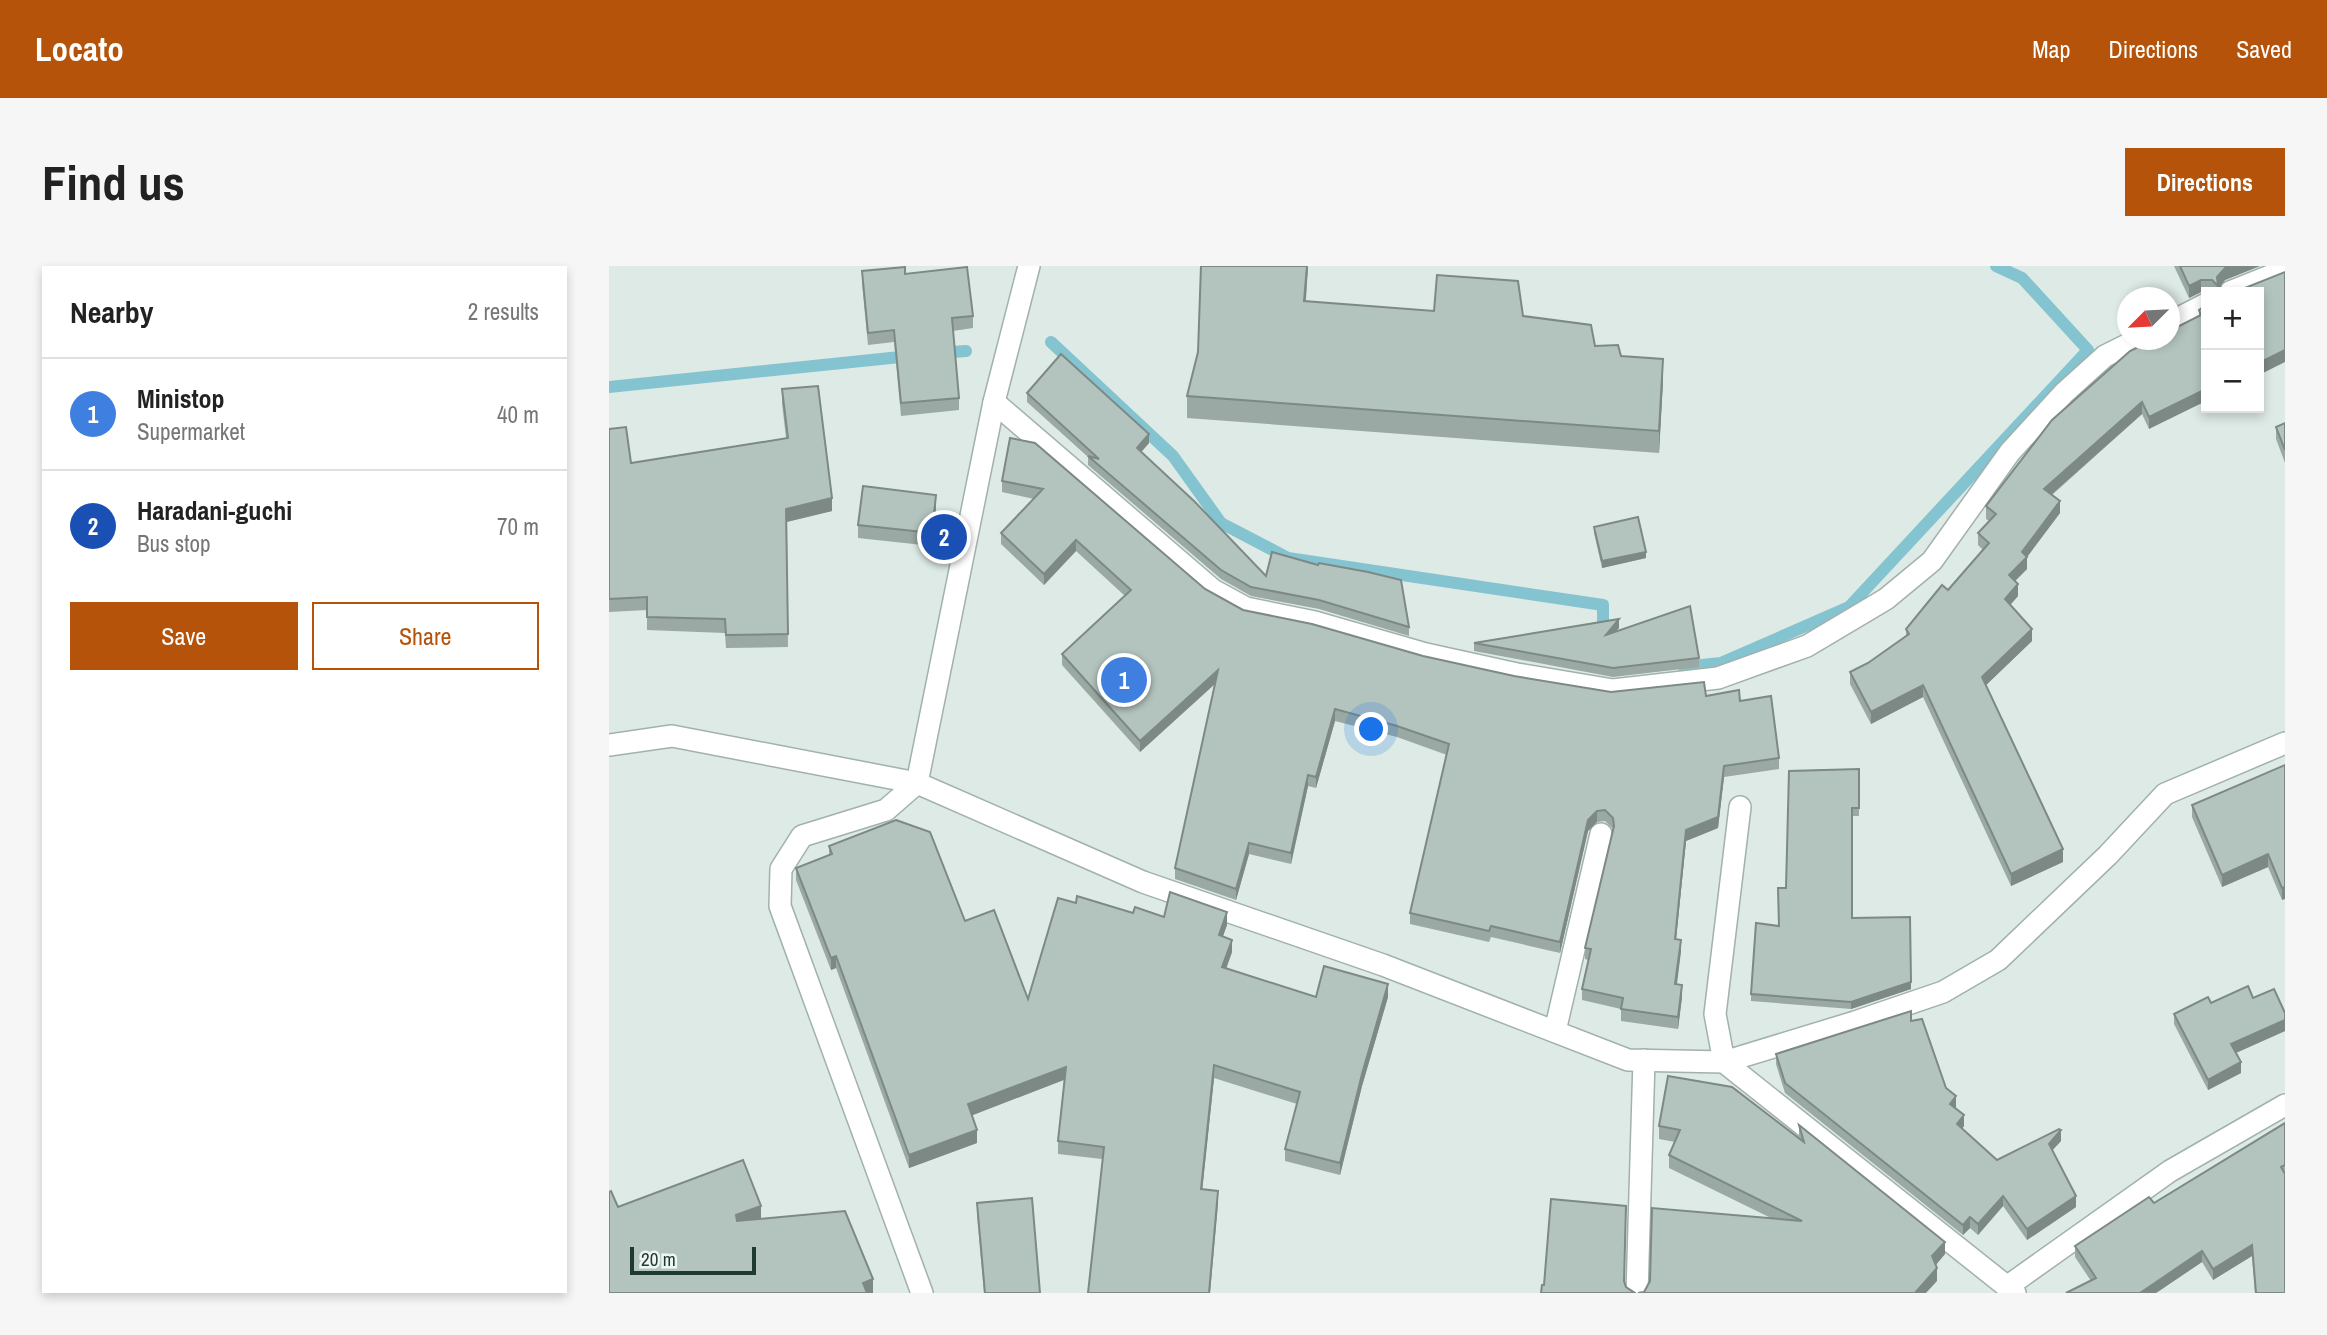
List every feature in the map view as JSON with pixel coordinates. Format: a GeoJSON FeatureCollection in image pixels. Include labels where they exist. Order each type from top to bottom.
{"type":"FeatureCollection","features":[{"type":"Feature","properties":{"kind":"street"},"geometry":{"type":"LineString","coordinates":[[922,1293],[780,906],[781,869],[802,836],[887,810],[917,783],[994,402],[1029,266]]}},
{"type":"Feature","properties":{"kind":"street"},"geometry":{"type":"LineString","coordinates":[[2242,287],[2285,270]]}},
{"type":"Feature","properties":{"kind":"street"},"geometry":{"type":"LineString","coordinates":[[2180,317],[2201,307]]}},
{"type":"Feature","properties":{"kind":"street"},"geometry":{"type":"LineString","coordinates":[[994,402],[1213,590],[1246,608],[1315,622],[1426,654],[1517,674],[1613,690],[1718,678],[1807,646],[1886,599],[1932,561],[2010,452],[2064,393],[2105,356],[2117,350]]}},
{"type":"Feature","properties":{"kind":"street"},"geometry":{"type":"LineString","coordinates":[[609,745],[672,736],[917,783],[1143,882],[1383,965],[1628,1060],[1724,1062],[1943,992],[1998,960],[2108,855],[2165,794],[2285,743]]}},
{"type":"Feature","properties":{"kind":"street"},"geometry":{"type":"LineString","coordinates":[[1739,807],[1715,1014],[1724,1062],[2011,1290],[2169,1171],[2285,1105]]}},
{"type":"Feature","properties":{"kind":"street"},"geometry":{"type":"LineString","coordinates":[[1555,1031],[1601,834]]}},
{"type":"Feature","properties":{"kind":"street"},"geometry":{"type":"LineString","coordinates":[[1637,1293],[1644,1060]]}},
{"type":"Feature","properties":{"kind":"building"},"geometry":{"type":"Polygon","coordinates":[[[1201,266],[1307,266],[1304,301],[1434,311],[1437,275],[1518,281],[1523,316],[1591,325],[1595,346],[1618,345],[1621,356],[1663,359],[1659,431],[1187,396],[1198,352],[1201,266]]]}},
{"type":"Feature","properties":{"kind":"building"},"geometry":{"type":"Polygon","coordinates":[[[2180,266],[2229,266],[2217,277],[2221,287],[2218,287],[2212,280],[2201,280],[2189,286],[2180,266]]]}},
{"type":"Feature","properties":{"kind":"building"},"geometry":{"type":"Polygon","coordinates":[[[905,267],[905,274],[967,267],[973,316],[952,318],[959,398],[901,403],[894,330],[868,333],[862,271],[905,267]]]}},
{"type":"Feature","properties":{"kind":"building"},"geometry":{"type":"Polygon","coordinates":[[[2285,272],[2285,350],[2264,360],[2264,287],[2248,287],[2285,272]]]}},
{"type":"Feature","properties":{"kind":"building"},"geometry":{"type":"Polygon","coordinates":[[[2201,315],[2201,391],[2149,417],[2142,402],[2044,489],[2060,501],[2022,552],[2027,557],[2009,575],[2018,584],[2005,599],[2032,629],[1982,677],[2063,849],[2011,874],[1923,685],[1871,712],[1850,672],[1868,663],[1909,634],[1906,629],[1942,585],[1948,590],[1989,543],[1978,533],[1996,514],[1986,506],[2052,420],[2130,351],[2180,350],[2180,326],[2201,315]]]}},
{"type":"Feature","properties":{"kind":"building"},"geometry":{"type":"Polygon","coordinates":[[[1061,354],[1149,434],[1137,448],[1194,501],[1266,576],[1272,552],[1318,565],[1319,563],[1401,580],[1409,627],[1319,600],[1251,587],[1221,570],[1088,456],[1099,459],[1027,393],[1061,354]]]}},
{"type":"Feature","properties":{"kind":"building"},"geometry":{"type":"Polygon","coordinates":[[[818,386],[832,498],[786,509],[788,634],[726,635],[725,619],[647,617],[647,597],[609,599],[609,429],[626,427],[631,463],[788,438],[782,389],[818,386]]]}},
{"type":"Feature","properties":{"kind":"building"},"geometry":{"type":"Polygon","coordinates":[[[2285,423],[2285,450],[2276,427],[2285,423]]]}},
{"type":"Feature","properties":{"kind":"building"},"geometry":{"type":"Polygon","coordinates":[[[1010,438],[1035,443],[1205,589],[1243,610],[1312,624],[1423,656],[1514,676],[1611,692],[1704,682],[1706,696],[1739,690],[1740,701],[1771,696],[1779,758],[1724,766],[1718,817],[1686,830],[1675,939],[1681,940],[1675,984],[1682,985],[1678,1017],[1621,1009],[1623,998],[1582,989],[1591,949],[1585,948],[1614,826],[1613,818],[1605,810],[1597,811],[1588,820],[1560,942],[1491,926],[1489,931],[1410,913],[1449,744],[1397,726],[1335,709],[1316,777],[1308,775],[1291,853],[1249,843],[1236,889],[1175,868],[1218,670],[1140,741],[1062,654],[1131,590],[1076,540],[1044,574],[1001,533],[1043,489],[1002,481],[1010,438]]]}},
{"type":"Feature","properties":{"kind":"building"},"geometry":{"type":"Polygon","coordinates":[[[863,486],[936,495],[932,533],[858,525],[863,486]]]}},
{"type":"Feature","properties":{"kind":"building"},"geometry":{"type":"Polygon","coordinates":[[[1638,517],[1646,552],[1602,561],[1594,527],[1638,517]]]}},
{"type":"Feature","properties":{"kind":"building"},"geometry":{"type":"Polygon","coordinates":[[[1690,606],[1699,658],[1613,668],[1474,643],[1619,619],[1606,635],[1690,606]]]}},
{"type":"Feature","properties":{"kind":"building"},"geometry":{"type":"Polygon","coordinates":[[[2285,765],[2285,887],[2282,888],[2268,854],[2222,875],[2192,805],[2285,765]]]}},
{"type":"Feature","properties":{"kind":"building"},"geometry":{"type":"Polygon","coordinates":[[[1859,769],[1859,808],[1852,808],[1852,918],[1910,917],[1911,982],[1851,1002],[1751,994],[1756,923],[1779,926],[1778,888],[1786,888],[1789,771],[1859,769]]]}},
{"type":"Feature","properties":{"kind":"building"},"geometry":{"type":"Polygon","coordinates":[[[896,820],[930,832],[965,921],[994,910],[1028,999],[1058,898],[1076,903],[1077,896],[1133,913],[1135,907],[1164,917],[1170,892],[1227,912],[1219,935],[1232,940],[1222,967],[1316,997],[1324,966],[1388,984],[1340,1163],[1285,1149],[1300,1092],[1214,1065],[1201,1189],[1218,1191],[1209,1293],[1088,1293],[1104,1147],[1058,1141],[1066,1067],[968,1104],[977,1130],[909,1155],[836,956],[831,958],[796,868],[832,854],[829,846],[896,820]]]}},
{"type":"Feature","properties":{"kind":"building"},"geometry":{"type":"Polygon","coordinates":[[[2248,986],[2253,998],[2274,989],[2285,1013],[2285,1020],[2231,1044],[2241,1062],[2208,1080],[2174,1014],[2208,997],[2211,1003],[2248,986]]]}},
{"type":"Feature","properties":{"kind":"building"},"geometry":{"type":"Polygon","coordinates":[[[1911,1011],[1911,1021],[1922,1019],[1946,1088],[1956,1096],[1950,1104],[1964,1115],[1957,1124],[1997,1160],[2061,1130],[2049,1144],[2076,1196],[2027,1229],[2003,1196],[1978,1224],[1970,1217],[1963,1225],[1785,1083],[1776,1054],[1911,1011]]]}},
{"type":"Feature","properties":{"kind":"building"},"geometry":{"type":"Polygon","coordinates":[[[1668,1076],[1732,1087],[1804,1142],[1799,1125],[1945,1242],[1932,1256],[1937,1268],[1915,1293],[1638,1293],[1644,1292],[1650,1281],[1652,1208],[1802,1221],[1669,1155],[1680,1130],[1659,1126],[1668,1076]]]}},
{"type":"Feature","properties":{"kind":"building"},"geometry":{"type":"Polygon","coordinates":[[[2285,1123],[2285,1165],[2281,1167],[2285,1174],[2285,1293],[2256,1293],[2252,1245],[2213,1269],[2202,1251],[2140,1293],[2066,1293],[2096,1278],[2075,1246],[2149,1197],[2154,1203],[2285,1123]]]}},
{"type":"Feature","properties":{"kind":"building"},"geometry":{"type":"Polygon","coordinates":[[[743,1160],[761,1206],[736,1215],[737,1221],[845,1211],[873,1279],[863,1283],[867,1293],[609,1293],[609,1192],[611,1191],[618,1207],[743,1160]]]}},
{"type":"Feature","properties":{"kind":"building"},"geometry":{"type":"Polygon","coordinates":[[[1032,1198],[1040,1293],[985,1293],[977,1203],[1032,1198]]]}},
{"type":"Feature","properties":{"kind":"building"},"geometry":{"type":"Polygon","coordinates":[[[1551,1199],[1626,1206],[1624,1281],[1626,1287],[1635,1293],[1541,1293],[1544,1285],[1551,1199]]]}},
{"type":"Feature","properties":{"kind":"waterway"},"geometry":{"type":"LineString","coordinates":[[1684,667],[1721,663],[1849,607],[2088,350],[2022,278],[1996,266]]}},
{"type":"Feature","properties":{"kind":"waterway"},"geometry":{"type":"LineString","coordinates":[[1051,342],[1173,456],[1221,523],[1288,558],[1603,605],[1603,637]]}},
{"type":"Feature","properties":{"kind":"waterway"},"geometry":{"type":"LineString","coordinates":[[939,353],[966,351]]}},
{"type":"Feature","properties":{"kind":"waterway"},"geometry":{"type":"LineString","coordinates":[[609,387],[910,356]]}},
{"type":"Feature","properties":{"kind":"place","name":"Haradani-guchi"},"geometry":{"type":"Point","coordinates":[944,537]}},
{"type":"Feature","properties":{"kind":"place","name":"Ministop"},"geometry":{"type":"Point","coordinates":[1124,680]}}]}
